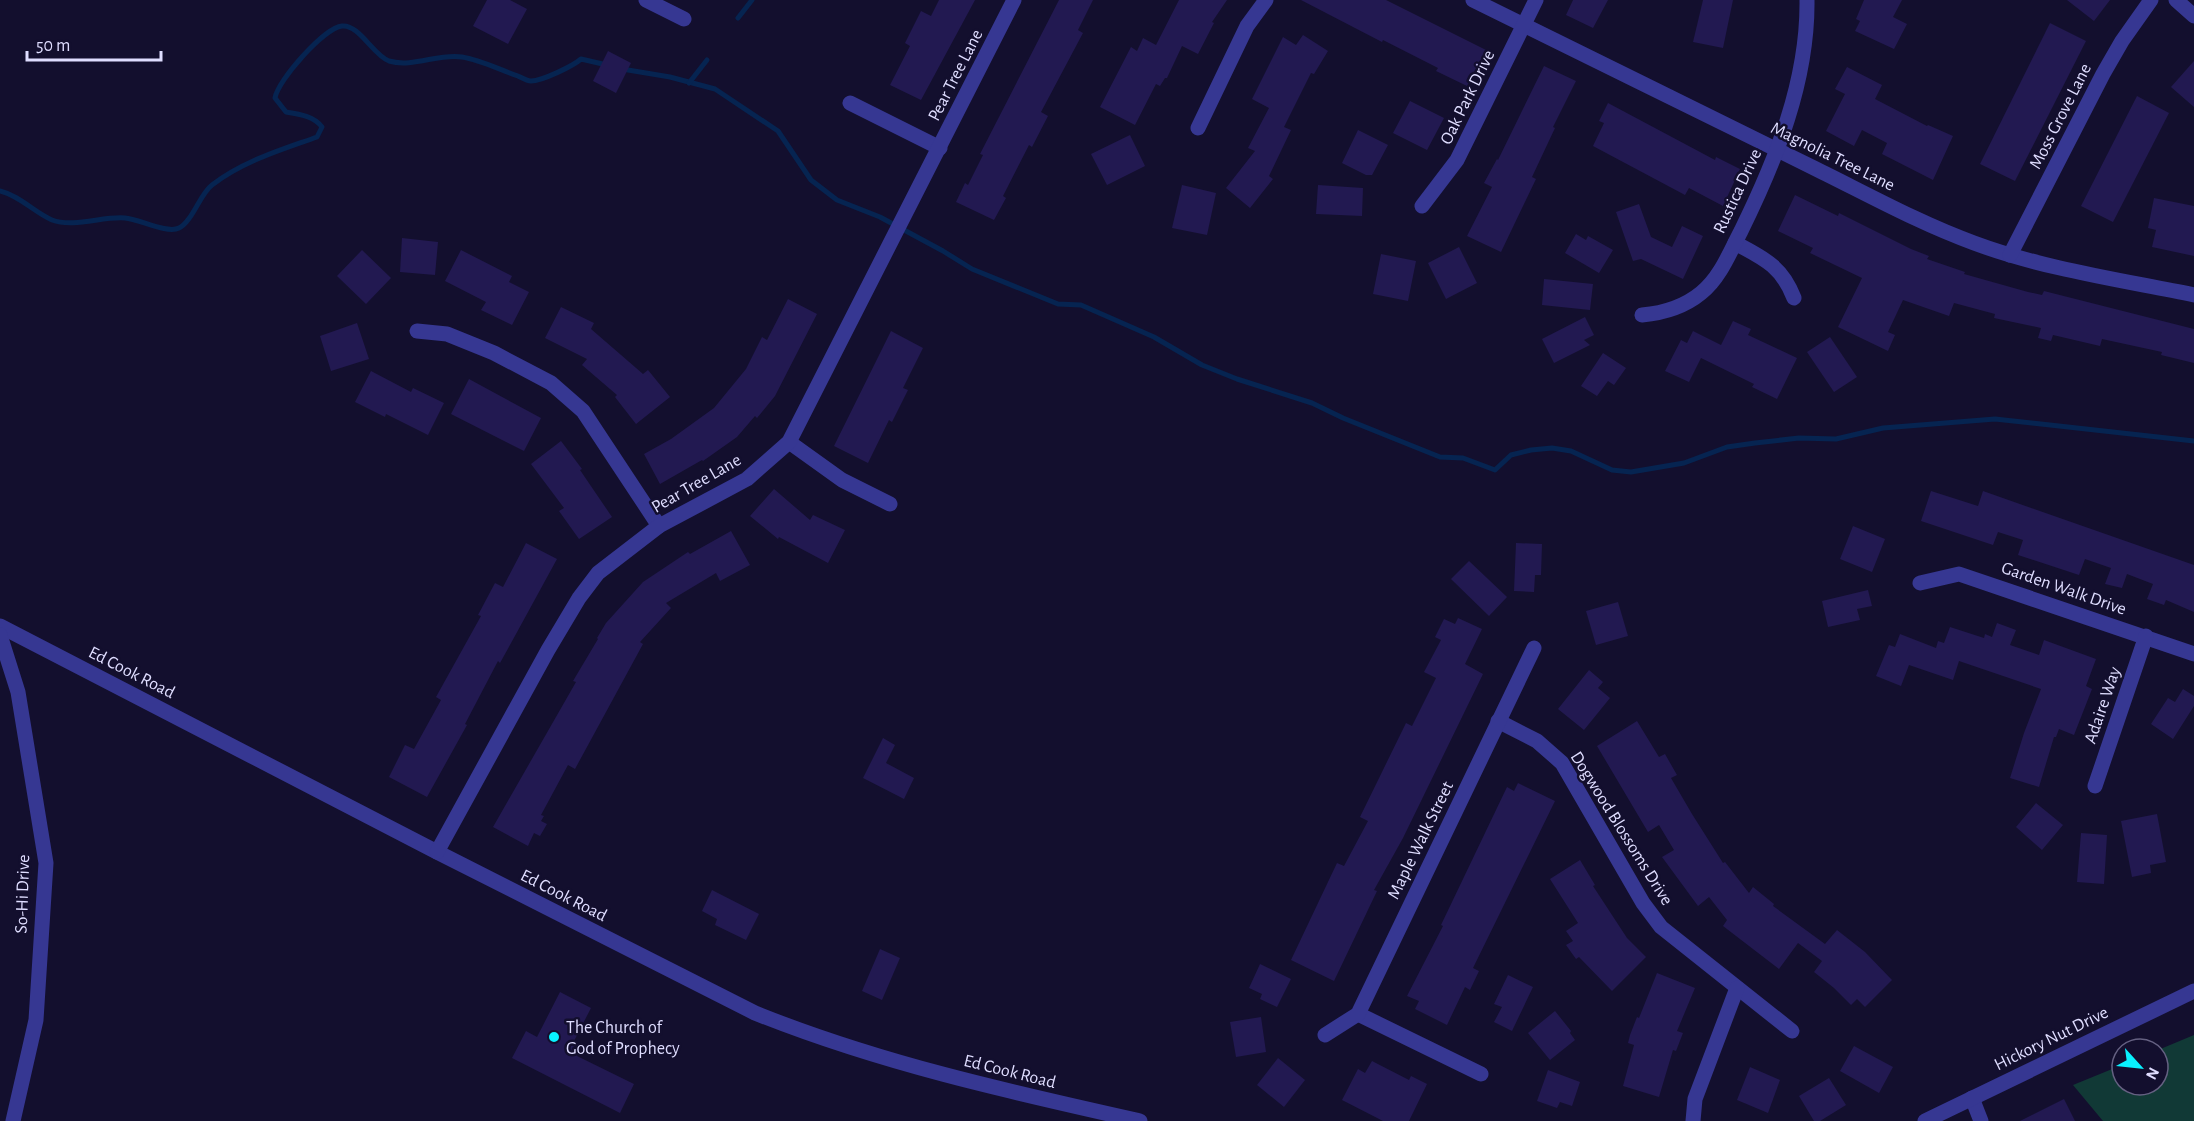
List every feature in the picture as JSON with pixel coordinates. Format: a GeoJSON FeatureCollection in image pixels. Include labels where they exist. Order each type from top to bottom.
{"type":"FeatureCollection","features":[{"type":"Feature","properties":{"kind":"street"},"geometry":{"type":"LineString","coordinates":[[646,0],[684,19]]}},
{"type":"Feature","properties":{"kind":"street","name":"Pear Tree Lane"},"geometry":{"type":"LineString","coordinates":[[437,852],[548,650],[579,598],[598,573],[658,526],[747,479],[789,442],[1014,0]]}},
{"type":"Feature","properties":{"kind":"street"},"geometry":{"type":"LineString","coordinates":[[1198,128],[1247,26],[1266,0]]}},
{"type":"Feature","properties":{"kind":"street","name":"Magnolia Tree Lane"},"geometry":{"type":"LineString","coordinates":[[1473,0],[1938,228],[2010,255],[2194,295]]}},
{"type":"Feature","properties":{"kind":"street","name":"Oak Park Drive"},"geometry":{"type":"LineString","coordinates":[[1422,206],[1457,160],[1536,0]]}},
{"type":"Feature","properties":{"kind":"street","name":"Rustica Drive"},"geometry":{"type":"LineString","coordinates":[[1642,315],[1662,314],[1702,292],[1713,281],[1735,243],[1765,182],[1777,151],[1796,84],[1804,42],[1807,0]]}},
{"type":"Feature","properties":{"kind":"street","name":"Moss Grove Lane"},"geometry":{"type":"LineString","coordinates":[[2010,255],[2103,74],[2122,41],[2151,0]]}},
{"type":"Feature","properties":{"kind":"street"},"geometry":{"type":"LineString","coordinates":[[2176,0],[2194,16]]}},
{"type":"Feature","properties":{"kind":"street"},"geometry":{"type":"LineString","coordinates":[[850,103],[940,148]]}},
{"type":"Feature","properties":{"kind":"street"},"geometry":{"type":"LineString","coordinates":[[1735,243],[1779,270],[1788,281],[1794,298]]}},
{"type":"Feature","properties":{"kind":"street"},"geometry":{"type":"LineString","coordinates":[[417,331],[447,334],[494,353],[551,383],[583,411],[658,526]]}},
{"type":"Feature","properties":{"kind":"street"},"geometry":{"type":"LineString","coordinates":[[789,442],[842,480],[890,504]]}},
{"type":"Feature","properties":{"kind":"street","name":"Garden Walk Drive"},"geometry":{"type":"LineString","coordinates":[[1920,582],[1959,574],[2194,654]]}},
{"type":"Feature","properties":{"kind":"street","name":"Ed Cook Road"},"geometry":{"type":"LineString","coordinates":[[0,626],[755,1013],[781,1024],[926,1070],[995,1089],[1140,1121]]}},
{"type":"Feature","properties":{"kind":"street","name":"So-Hi Drive"},"geometry":{"type":"LineString","coordinates":[[0,635],[18,692],[46,863],[36,1020],[13,1121]]}},
{"type":"Feature","properties":{"kind":"street","name":"Adaire Way"},"geometry":{"type":"LineString","coordinates":[[2095,786],[2146,636]]}},
{"type":"Feature","properties":{"kind":"street","name":"Maple Walk Street"},"geometry":{"type":"LineString","coordinates":[[1358,1014],[1534,648]]}},
{"type":"Feature","properties":{"kind":"street","name":"Dogwood Blossoms Drive"},"geometry":{"type":"LineString","coordinates":[[1498,721],[1538,741],[1562,763],[1643,903],[1661,927],[1792,1032]]}},
{"type":"Feature","properties":{"kind":"street"},"geometry":{"type":"LineString","coordinates":[[1693,1121],[1695,1099],[1737,988]]}},
{"type":"Feature","properties":{"kind":"street","name":"Hickory Nut Drive"},"geometry":{"type":"LineString","coordinates":[[1925,1121],[2194,991]]}},
{"type":"Feature","properties":{"kind":"street"},"geometry":{"type":"LineString","coordinates":[[1325,1035],[1358,1014],[1481,1074]]}},
{"type":"Feature","properties":{"kind":"street"},"geometry":{"type":"LineString","coordinates":[[1972,1098],[1981,1121]]}},
{"type":"Feature","properties":{"kind":"green space"},"geometry":{"type":"Polygon","coordinates":[[[2194,1035],[2194,1121],[2103,1121],[2073,1085],[2110,1070],[2110,1097],[2170,1097],[2170,1045],[2194,1035]]]}},
{"type":"Feature","properties":{"kind":"building"},"geometry":{"type":"Polygon","coordinates":[[[487,0],[510,0],[527,9],[508,44],[473,26],[487,0]]]}},
{"type":"Feature","properties":{"kind":"building"},"geometry":{"type":"Polygon","coordinates":[[[939,0],[975,0],[921,100],[890,85],[910,46],[905,43],[921,11],[931,16],[939,0]]]}},
{"type":"Feature","properties":{"kind":"building"},"geometry":{"type":"Polygon","coordinates":[[[1059,0],[1093,0],[1078,30],[1083,33],[1041,112],[1048,116],[1032,147],[1029,145],[1003,196],[1006,198],[994,220],[956,202],[965,183],[968,185],[983,155],[980,154],[1059,0]]]}},
{"type":"Feature","properties":{"kind":"building"},"geometry":{"type":"Polygon","coordinates":[[[1179,0],[1227,0],[1212,22],[1214,23],[1198,54],[1182,46],[1167,78],[1160,86],[1156,84],[1135,125],[1100,107],[1131,47],[1137,51],[1143,38],[1156,45],[1179,0]]]}},
{"type":"Feature","properties":{"kind":"building"},"geometry":{"type":"Polygon","coordinates":[[[1301,0],[1386,0],[1486,50],[1467,86],[1436,71],[1438,68],[1301,0]]]}},
{"type":"Feature","properties":{"kind":"building"},"geometry":{"type":"Polygon","coordinates":[[[1573,0],[1608,0],[1593,28],[1566,15],[1573,0]]]}},
{"type":"Feature","properties":{"kind":"building"},"geometry":{"type":"Polygon","coordinates":[[[1703,0],[1733,0],[1723,48],[1693,42],[1703,0]]]}},
{"type":"Feature","properties":{"kind":"building"},"geometry":{"type":"Polygon","coordinates":[[[1864,0],[1902,0],[1893,17],[1907,24],[1894,49],[1855,31],[1860,21],[1856,19],[1864,0]]]}},
{"type":"Feature","properties":{"kind":"building"},"geometry":{"type":"Polygon","coordinates":[[[2067,0],[2110,0],[2094,21],[2067,0]]]}},
{"type":"Feature","properties":{"kind":"building"},"geometry":{"type":"Polygon","coordinates":[[[2050,23],[2086,41],[2015,181],[1980,164],[2050,23]]]}},
{"type":"Feature","properties":{"kind":"building"},"geometry":{"type":"Polygon","coordinates":[[[1303,35],[1328,51],[1314,74],[1311,73],[1284,127],[1291,130],[1269,176],[1273,179],[1250,208],[1226,188],[1255,151],[1248,148],[1269,108],[1252,99],[1283,37],[1296,45],[1303,35]]]}},
{"type":"Feature","properties":{"kind":"building"},"geometry":{"type":"Polygon","coordinates":[[[608,51],[631,63],[616,93],[593,81],[608,51]]]}},
{"type":"Feature","properties":{"kind":"building"},"geometry":{"type":"Polygon","coordinates":[[[2194,61],[2194,107],[2171,87],[2194,61]]]}},
{"type":"Feature","properties":{"kind":"building"},"geometry":{"type":"Polygon","coordinates":[[[1544,66],[1576,81],[1532,177],[1536,179],[1501,252],[1467,236],[1492,187],[1484,183],[1498,160],[1544,66]]]}},
{"type":"Feature","properties":{"kind":"building"},"geometry":{"type":"Polygon","coordinates":[[[1847,67],[1882,85],[1875,99],[1927,126],[1953,136],[1933,180],[1882,154],[1887,143],[1862,130],[1854,146],[1826,131],[1845,94],[1835,89],[1847,67]]]}},
{"type":"Feature","properties":{"kind":"building"},"geometry":{"type":"Polygon","coordinates":[[[2137,96],[2169,113],[2113,222],[2081,206],[2137,96]]]}},
{"type":"Feature","properties":{"kind":"building"},"geometry":{"type":"Polygon","coordinates":[[[1410,101],[1444,118],[1427,150],[1393,133],[1410,101]]]}},
{"type":"Feature","properties":{"kind":"building"},"geometry":{"type":"Polygon","coordinates":[[[1608,103],[1715,160],[1716,157],[1740,169],[1723,206],[1689,188],[1685,195],[1593,146],[1604,123],[1599,121],[1608,103]]]}},
{"type":"Feature","properties":{"kind":"building"},"geometry":{"type":"Polygon","coordinates":[[[1358,130],[1388,145],[1372,175],[1366,175],[1342,163],[1358,130]]]}},
{"type":"Feature","properties":{"kind":"building"},"geometry":{"type":"Polygon","coordinates":[[[1130,135],[1145,166],[1107,185],[1091,154],[1130,135]]]}},
{"type":"Feature","properties":{"kind":"building"},"geometry":{"type":"Polygon","coordinates":[[[1182,185],[1216,193],[1207,235],[1172,228],[1182,185]]]}},
{"type":"Feature","properties":{"kind":"building"},"geometry":{"type":"Polygon","coordinates":[[[1318,185],[1363,188],[1362,216],[1316,214],[1318,185]]]}},
{"type":"Feature","properties":{"kind":"building"},"geometry":{"type":"Polygon","coordinates":[[[1795,195],[1838,216],[1839,213],[1929,256],[1927,259],[1965,272],[1964,274],[2028,292],[2042,295],[2044,291],[2194,329],[2194,363],[2161,355],[2162,352],[2102,339],[2100,346],[2053,335],[2051,341],[2038,338],[2041,328],[1994,318],[1995,314],[1954,303],[1949,316],[1903,300],[1888,332],[1895,335],[1888,351],[1838,327],[1862,278],[1810,253],[1813,248],[1778,231],[1795,195]]]}},
{"type":"Feature","properties":{"kind":"building"},"geometry":{"type":"Polygon","coordinates":[[[2154,198],[2194,206],[2194,256],[2152,247],[2156,230],[2148,228],[2154,198]]]}},
{"type":"Feature","properties":{"kind":"building"},"geometry":{"type":"Polygon","coordinates":[[[1639,204],[1651,237],[1672,247],[1682,226],[1703,236],[1683,279],[1641,259],[1633,261],[1616,212],[1639,204]]]}},
{"type":"Feature","properties":{"kind":"building"},"geometry":{"type":"Polygon","coordinates":[[[1576,234],[1586,240],[1588,236],[1613,250],[1599,273],[1565,253],[1576,234]]]}},
{"type":"Feature","properties":{"kind":"building"},"geometry":{"type":"Polygon","coordinates":[[[402,238],[438,242],[435,275],[400,272],[402,238]]]}},
{"type":"Feature","properties":{"kind":"building"},"geometry":{"type":"Polygon","coordinates":[[[1459,247],[1477,283],[1446,299],[1428,263],[1459,247]]]}},
{"type":"Feature","properties":{"kind":"building"},"geometry":{"type":"Polygon","coordinates":[[[362,250],[391,278],[366,304],[337,276],[362,250]]]}},
{"type":"Feature","properties":{"kind":"building"},"geometry":{"type":"Polygon","coordinates":[[[461,250],[512,276],[509,282],[529,292],[512,325],[481,310],[486,302],[445,281],[461,250]]]}},
{"type":"Feature","properties":{"kind":"building"},"geometry":{"type":"Polygon","coordinates":[[[1381,254],[1416,261],[1408,301],[1373,294],[1381,254]]]}},
{"type":"Feature","properties":{"kind":"building"},"geometry":{"type":"Polygon","coordinates":[[[1544,279],[1593,284],[1590,310],[1542,305],[1544,279]]]}},
{"type":"Feature","properties":{"kind":"building"},"geometry":{"type":"Polygon","coordinates":[[[788,299],[817,314],[775,396],[737,437],[703,461],[660,484],[644,454],[671,439],[714,408],[746,369],[762,337],[767,340],[788,299]]]}},
{"type":"Feature","properties":{"kind":"building"},"geometry":{"type":"Polygon","coordinates":[[[561,307],[594,323],[591,329],[643,374],[648,370],[670,397],[636,424],[615,397],[617,395],[582,365],[587,359],[545,338],[561,307]]]}},
{"type":"Feature","properties":{"kind":"building"},"geometry":{"type":"Polygon","coordinates":[[[1585,317],[1594,335],[1584,340],[1590,345],[1554,363],[1542,339],[1585,317]]]}},
{"type":"Feature","properties":{"kind":"building"},"geometry":{"type":"Polygon","coordinates":[[[1733,321],[1751,329],[1748,335],[1797,358],[1777,399],[1752,387],[1754,384],[1701,358],[1689,382],[1665,371],[1681,340],[1687,343],[1693,331],[1721,345],[1733,321]]]}},
{"type":"Feature","properties":{"kind":"building"},"geometry":{"type":"Polygon","coordinates":[[[357,323],[369,359],[331,371],[320,336],[357,323]]]}},
{"type":"Feature","properties":{"kind":"building"},"geometry":{"type":"Polygon","coordinates":[[[891,331],[923,348],[903,388],[908,390],[892,422],[889,420],[868,463],[834,446],[891,331]]]}},
{"type":"Feature","properties":{"kind":"building"},"geometry":{"type":"Polygon","coordinates":[[[1830,337],[1857,377],[1834,392],[1807,352],[1830,337]]]}},
{"type":"Feature","properties":{"kind":"building"},"geometry":{"type":"Polygon","coordinates":[[[1603,353],[1626,368],[1614,385],[1608,381],[1597,396],[1581,386],[1603,353]]]}},
{"type":"Feature","properties":{"kind":"building"},"geometry":{"type":"Polygon","coordinates":[[[371,371],[411,392],[413,388],[444,403],[428,435],[386,414],[385,417],[355,402],[371,371]]]}},
{"type":"Feature","properties":{"kind":"building"},"geometry":{"type":"Polygon","coordinates":[[[469,379],[541,418],[524,451],[451,414],[469,379]]]}},
{"type":"Feature","properties":{"kind":"building"},"geometry":{"type":"Polygon","coordinates":[[[561,441],[582,469],[580,470],[612,517],[579,539],[559,511],[564,508],[531,464],[561,441]]]}},
{"type":"Feature","properties":{"kind":"building"},"geometry":{"type":"Polygon","coordinates":[[[774,489],[810,520],[813,515],[845,530],[828,563],[779,537],[778,539],[750,516],[774,489]]]}},
{"type":"Feature","properties":{"kind":"building"},"geometry":{"type":"Polygon","coordinates":[[[1931,491],[1978,506],[1983,491],[2194,565],[2194,612],[2166,600],[2164,605],[2147,599],[2153,584],[2127,574],[2122,588],[2105,584],[2111,568],[2085,559],[2079,575],[2018,555],[2023,540],[1998,532],[1993,545],[1921,521],[1931,491]]]}},
{"type":"Feature","properties":{"kind":"building"},"geometry":{"type":"Polygon","coordinates":[[[1853,526],[1885,539],[1872,572],[1840,559],[1853,526]]]}},
{"type":"Feature","properties":{"kind":"building"},"geometry":{"type":"Polygon","coordinates":[[[731,531],[750,565],[720,581],[716,573],[666,603],[671,608],[640,642],[643,644],[575,769],[568,765],[541,815],[544,816],[541,821],[547,824],[540,836],[534,833],[528,846],[493,827],[576,682],[573,681],[606,623],[643,582],[688,552],[690,554],[731,531]]]}},
{"type":"Feature","properties":{"kind":"building"},"geometry":{"type":"Polygon","coordinates":[[[526,543],[557,559],[500,663],[498,661],[465,724],[467,725],[427,797],[389,777],[405,745],[414,749],[441,700],[436,697],[481,616],[478,615],[495,583],[503,587],[526,543]]]}},
{"type":"Feature","properties":{"kind":"building"},"geometry":{"type":"Polygon","coordinates":[[[1516,543],[1542,544],[1541,575],[1535,575],[1534,592],[1514,591],[1516,543]]]}},
{"type":"Feature","properties":{"kind":"building"},"geometry":{"type":"Polygon","coordinates":[[[1469,561],[1507,597],[1489,616],[1451,579],[1469,561]]]}},
{"type":"Feature","properties":{"kind":"building"},"geometry":{"type":"Polygon","coordinates":[[[1868,590],[1872,606],[1857,609],[1860,620],[1828,627],[1822,601],[1868,590]]]}},
{"type":"Feature","properties":{"kind":"building"},"geometry":{"type":"Polygon","coordinates":[[[1618,602],[1628,636],[1596,645],[1586,611],[1618,602]]]}},
{"type":"Feature","properties":{"kind":"building"},"geometry":{"type":"Polygon","coordinates":[[[1458,618],[1482,629],[1465,664],[1483,674],[1403,838],[1374,890],[1377,891],[1334,981],[1291,960],[1337,863],[1344,866],[1368,821],[1360,817],[1406,723],[1412,726],[1436,678],[1424,672],[1441,640],[1435,637],[1444,619],[1455,624],[1458,618]]]}},
{"type":"Feature","properties":{"kind":"building"},"geometry":{"type":"Polygon","coordinates":[[[1997,623],[2016,630],[2010,645],[2039,655],[2044,640],[2096,659],[2086,686],[2092,689],[2074,735],[2059,729],[2054,737],[2039,787],[2010,778],[2041,689],[1959,661],[1953,680],[1909,665],[1901,686],[1876,676],[1889,645],[1895,647],[1900,634],[1936,648],[1938,641],[1944,643],[1950,627],[1984,638],[1985,634],[1992,637],[1997,623]]]}},
{"type":"Feature","properties":{"kind":"building"},"geometry":{"type":"Polygon","coordinates":[[[1589,670],[1603,682],[1598,688],[1610,698],[1584,730],[1558,709],[1589,670]]]}},
{"type":"Feature","properties":{"kind":"building"},"geometry":{"type":"Polygon","coordinates":[[[2183,689],[2194,696],[2194,706],[2173,739],[2151,724],[2168,698],[2175,702],[2183,689]]]}},
{"type":"Feature","properties":{"kind":"building"},"geometry":{"type":"Polygon","coordinates":[[[1637,721],[1659,757],[1665,754],[1677,775],[1671,778],[1692,814],[1723,863],[1725,862],[1749,893],[1753,887],[1774,904],[1773,906],[1825,944],[1837,930],[1865,952],[1892,980],[1865,1007],[1857,999],[1851,1005],[1814,972],[1822,961],[1798,943],[1779,969],[1723,926],[1727,920],[1709,897],[1698,906],[1662,857],[1674,850],[1659,825],[1648,832],[1597,746],[1637,721]]]}},
{"type":"Feature","properties":{"kind":"building"},"geometry":{"type":"Polygon","coordinates":[[[883,738],[895,745],[886,763],[914,778],[904,799],[863,778],[883,738]]]}},
{"type":"Feature","properties":{"kind":"building"},"geometry":{"type":"Polygon","coordinates":[[[1518,783],[1555,801],[1473,968],[1479,971],[1470,990],[1465,987],[1447,1025],[1415,1009],[1419,1001],[1407,996],[1443,926],[1441,925],[1507,787],[1514,791],[1518,783]]]}},
{"type":"Feature","properties":{"kind":"building"},"geometry":{"type":"Polygon","coordinates":[[[2036,803],[2063,825],[2042,850],[2016,827],[2036,803]]]}},
{"type":"Feature","properties":{"kind":"building"},"geometry":{"type":"Polygon","coordinates":[[[2157,814],[2166,862],[2150,865],[2151,873],[2132,877],[2121,821],[2157,814]]]}},
{"type":"Feature","properties":{"kind":"building"},"geometry":{"type":"Polygon","coordinates":[[[2081,833],[2107,835],[2104,884],[2077,882],[2081,833]]]}},
{"type":"Feature","properties":{"kind":"building"},"geometry":{"type":"Polygon","coordinates":[[[1580,860],[1595,885],[1593,886],[1627,938],[1646,957],[1612,991],[1579,957],[1576,959],[1566,945],[1573,941],[1566,931],[1578,923],[1550,879],[1580,860]]]}},
{"type":"Feature","properties":{"kind":"building"},"geometry":{"type":"Polygon","coordinates":[[[712,890],[759,914],[746,940],[715,925],[717,919],[702,911],[712,890]]]}},
{"type":"Feature","properties":{"kind":"building"},"geometry":{"type":"Polygon","coordinates":[[[880,949],[900,958],[882,1000],[862,991],[880,949]]]}},
{"type":"Feature","properties":{"kind":"building"},"geometry":{"type":"Polygon","coordinates":[[[1260,964],[1291,979],[1277,1007],[1260,999],[1262,994],[1249,988],[1260,964]]]}},
{"type":"Feature","properties":{"kind":"building"},"geometry":{"type":"Polygon","coordinates":[[[1657,973],[1695,988],[1677,1031],[1683,1033],[1676,1051],[1673,1050],[1659,1097],[1623,1086],[1634,1045],[1628,1043],[1630,1035],[1657,973]]]}},
{"type":"Feature","properties":{"kind":"building"},"geometry":{"type":"Polygon","coordinates":[[[1508,975],[1533,987],[1512,1031],[1494,1022],[1502,1007],[1494,1004],[1508,975]]]}},
{"type":"Feature","properties":{"kind":"building"},"geometry":{"type":"Polygon","coordinates":[[[560,992],[591,1008],[573,1043],[582,1047],[577,1056],[634,1084],[620,1113],[512,1058],[526,1031],[537,1037],[560,992]]]}},
{"type":"Feature","properties":{"kind":"building"},"geometry":{"type":"Polygon","coordinates":[[[1555,1011],[1571,1031],[1575,1040],[1550,1060],[1528,1033],[1555,1011]]]}},
{"type":"Feature","properties":{"kind":"building"},"geometry":{"type":"Polygon","coordinates":[[[1261,1017],[1266,1052],[1236,1057],[1230,1022],[1261,1017]]]}},
{"type":"Feature","properties":{"kind":"building"},"geometry":{"type":"Polygon","coordinates":[[[1854,1046],[1893,1067],[1879,1093],[1840,1071],[1854,1046]]]}},
{"type":"Feature","properties":{"kind":"building"},"geometry":{"type":"Polygon","coordinates":[[[1278,1058],[1305,1080],[1284,1107],[1257,1085],[1278,1058]]]}},
{"type":"Feature","properties":{"kind":"building"},"geometry":{"type":"Polygon","coordinates":[[[1372,1061],[1409,1080],[1411,1076],[1427,1084],[1409,1121],[1383,1121],[1342,1100],[1358,1069],[1365,1073],[1372,1061]]]}},
{"type":"Feature","properties":{"kind":"building"},"geometry":{"type":"Polygon","coordinates":[[[1750,1067],[1780,1080],[1768,1113],[1737,1100],[1750,1067]]]}},
{"type":"Feature","properties":{"kind":"building"},"geometry":{"type":"Polygon","coordinates":[[[1548,1070],[1580,1082],[1572,1106],[1560,1102],[1557,1108],[1537,1101],[1548,1070]]]}},
{"type":"Feature","properties":{"kind":"building"},"geometry":{"type":"Polygon","coordinates":[[[1829,1078],[1846,1105],[1820,1121],[1814,1121],[1799,1096],[1829,1078]]]}},
{"type":"Feature","properties":{"kind":"building"},"geometry":{"type":"Polygon","coordinates":[[[2064,1099],[2075,1121],[2020,1121],[2064,1099]]]}},
{"type":"Feature","properties":{"kind":"waterway"},"geometry":{"type":"LineString","coordinates":[[738,18],[752,0]]}},
{"type":"Feature","properties":{"kind":"waterway"},"geometry":{"type":"LineString","coordinates":[[0,191],[14,197],[45,217],[61,222],[125,218],[160,228],[179,228],[188,220],[208,189],[236,169],[317,137],[322,127],[319,123],[306,116],[286,112],[275,98],[284,79],[303,56],[324,36],[342,26],[354,30],[383,58],[398,63],[453,56],[462,57],[531,81],[557,73],[581,59],[607,65]]}},
{"type":"Feature","properties":{"kind":"waterway"},"geometry":{"type":"LineString","coordinates":[[689,83],[707,60]]}},
{"type":"Feature","properties":{"kind":"waterway"},"geometry":{"type":"LineString","coordinates":[[622,69],[670,77],[715,89],[778,131],[811,180],[837,200],[880,217],[972,269],[1058,304],[1081,305],[1154,337],[1202,365],[1237,379],[1312,403],[1440,457],[1463,458],[1495,470],[1511,455],[1552,448],[1571,451],[1612,470],[1631,472],[1684,463],[1727,447],[1799,438],[1836,439],[1883,428],[1995,419],[2194,441]]}},
{"type":"Feature","properties":{"kind":"place","name":"The Church of God of Prophecy"},"geometry":{"type":"Point","coordinates":[554,1037]}}]}
